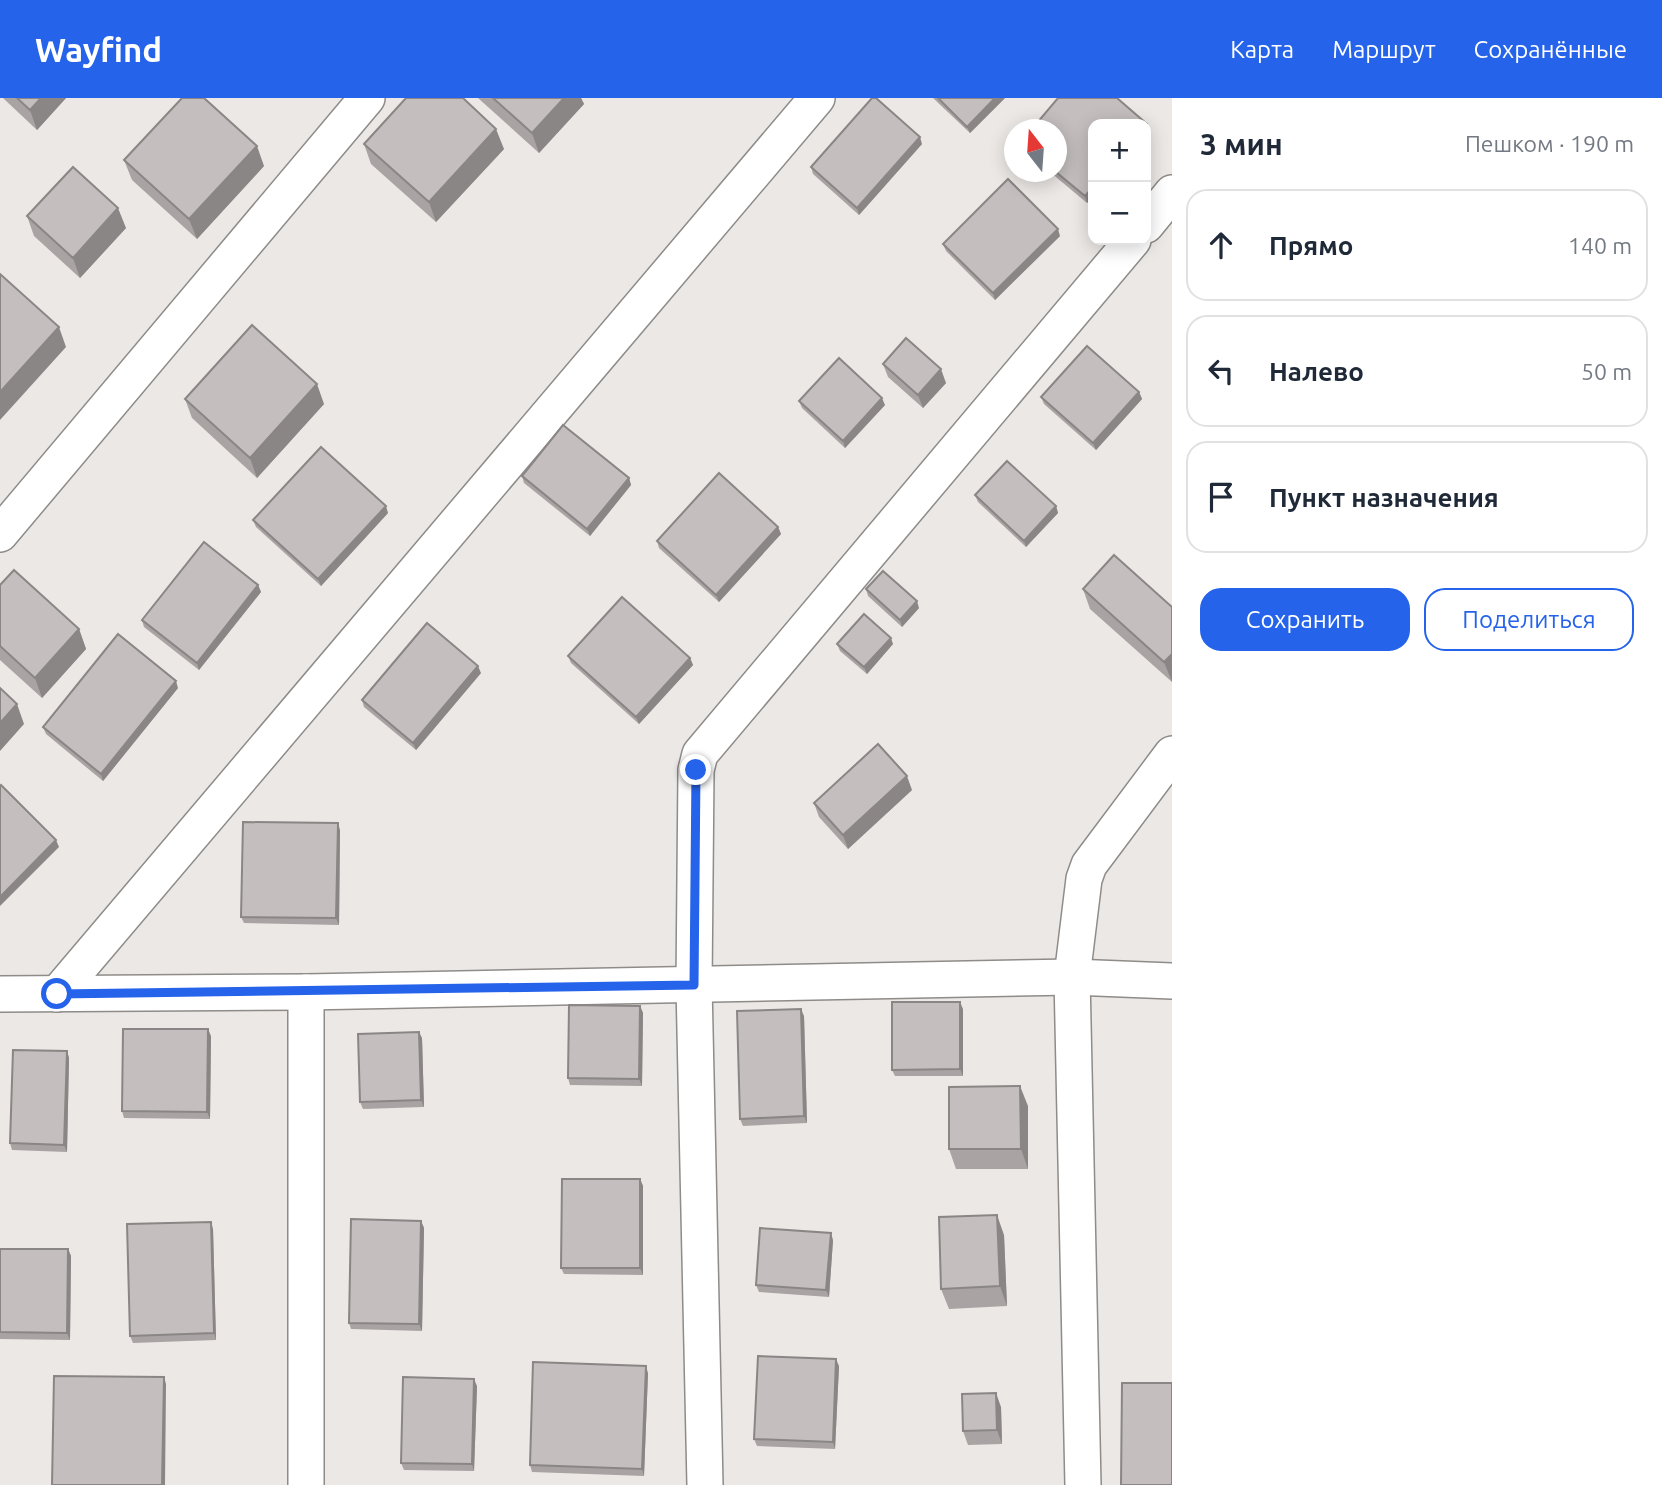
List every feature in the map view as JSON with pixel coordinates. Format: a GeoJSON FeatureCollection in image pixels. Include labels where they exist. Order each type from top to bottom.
{"type":"FeatureCollection","features":[{"type":"Feature","properties":{"kind":"street"},"geometry":{"type":"LineString","coordinates":[[0,534],[367,98]]}},
{"type":"Feature","properties":{"kind":"street"},"geometry":{"type":"LineString","coordinates":[[57,994],[817,98]]}},
{"type":"Feature","properties":{"kind":"street"},"geometry":{"type":"LineString","coordinates":[[1151,219],[1172,193]]}},
{"type":"Feature","properties":{"kind":"street"},"geometry":{"type":"LineString","coordinates":[[705,1485],[694,985],[696,770],[700,754],[1129,245]]}},
{"type":"Feature","properties":{"kind":"street"},"geometry":{"type":"LineString","coordinates":[[1083,1485],[1072,977],[1084,879],[1089,865],[1172,754]]}},
{"type":"Feature","properties":{"kind":"street"},"geometry":{"type":"LineString","coordinates":[[0,994],[306,992],[1072,977],[1172,981]]}},
{"type":"Feature","properties":{"kind":"street"},"geometry":{"type":"LineString","coordinates":[[306,992],[306,1485]]}},
{"type":"Feature","properties":{"kind":"building"},"geometry":{"type":"Polygon","coordinates":[[[17,98],[41,98],[30,110],[17,98]]]}},
{"type":"Feature","properties":{"kind":"building"},"geometry":{"type":"Polygon","coordinates":[[[182,98],[204,98],[257,146],[189,219],[124,160],[182,98]]]}},
{"type":"Feature","properties":{"kind":"building"},"geometry":{"type":"Polygon","coordinates":[[[406,98],[463,98],[496,129],[429,202],[364,144],[406,98]]]}},
{"type":"Feature","properties":{"kind":"building"},"geometry":{"type":"Polygon","coordinates":[[[493,98],[564,98],[532,133],[493,98]]]}},
{"type":"Feature","properties":{"kind":"building"},"geometry":{"type":"Polygon","coordinates":[[[872,98],[876,98],[920,137],[857,208],[811,167],[872,98]]]}},
{"type":"Feature","properties":{"kind":"building"},"geometry":{"type":"Polygon","coordinates":[[[938,98],[995,98],[967,127],[938,98]]]}},
{"type":"Feature","properties":{"kind":"building"},"geometry":{"type":"Polygon","coordinates":[[[1058,98],[1117,98],[1141,119],[1088,119],[1088,193],[1085,196],[1067,181],[1067,119],[1040,119],[1058,98]]]}},
{"type":"Feature","properties":{"kind":"building"},"geometry":{"type":"Polygon","coordinates":[[[73,167],[118,208],[73,258],[27,216],[73,167]]]}},
{"type":"Feature","properties":{"kind":"building"},"geometry":{"type":"Polygon","coordinates":[[[1005,182],[1011,182],[1058,229],[993,293],[943,244],[1005,182]]]}},
{"type":"Feature","properties":{"kind":"building"},"geometry":{"type":"Polygon","coordinates":[[[0,274],[59,327],[0,392],[0,274]]]}},
{"type":"Feature","properties":{"kind":"building"},"geometry":{"type":"Polygon","coordinates":[[[252,325],[317,384],[250,458],[185,399],[252,325]]]}},
{"type":"Feature","properties":{"kind":"building"},"geometry":{"type":"Polygon","coordinates":[[[906,338],[941,369],[918,395],[883,364],[906,338]]]}},
{"type":"Feature","properties":{"kind":"building"},"geometry":{"type":"Polygon","coordinates":[[[1087,346],[1139,392],[1093,443],[1041,397],[1087,346]]]}},
{"type":"Feature","properties":{"kind":"building"},"geometry":{"type":"Polygon","coordinates":[[[839,358],[882,398],[843,441],[799,401],[839,358]]]}},
{"type":"Feature","properties":{"kind":"building"},"geometry":{"type":"Polygon","coordinates":[[[563,425],[629,478],[587,529],[522,476],[563,425]]]}},
{"type":"Feature","properties":{"kind":"building"},"geometry":{"type":"Polygon","coordinates":[[[321,447],[386,506],[318,579],[253,520],[321,447]]]}},
{"type":"Feature","properties":{"kind":"building"},"geometry":{"type":"Polygon","coordinates":[[[1007,461],[1056,506],[1024,541],[975,495],[1007,461]]]}},
{"type":"Feature","properties":{"kind":"building"},"geometry":{"type":"Polygon","coordinates":[[[719,473],[778,527],[716,595],[657,541],[719,473]]]}},
{"type":"Feature","properties":{"kind":"building"},"geometry":{"type":"Polygon","coordinates":[[[204,542],[258,585],[197,663],[142,620],[204,542]]]}},
{"type":"Feature","properties":{"kind":"building"},"geometry":{"type":"Polygon","coordinates":[[[1114,555],[1172,607],[1172,654],[1164,662],[1083,589],[1114,555]]]}},
{"type":"Feature","properties":{"kind":"building"},"geometry":{"type":"Polygon","coordinates":[[[14,570],[79,629],[35,678],[0,646],[0,585],[14,570]]]}},
{"type":"Feature","properties":{"kind":"building"},"geometry":{"type":"Polygon","coordinates":[[[883,571],[917,601],[900,620],[866,589],[883,571]]]}},
{"type":"Feature","properties":{"kind":"building"},"geometry":{"type":"Polygon","coordinates":[[[622,597],[690,658],[636,717],[568,656],[622,597]]]}},
{"type":"Feature","properties":{"kind":"building"},"geometry":{"type":"Polygon","coordinates":[[[864,614],[891,638],[864,667],[837,644],[864,614]]]}},
{"type":"Feature","properties":{"kind":"building"},"geometry":{"type":"Polygon","coordinates":[[[427,623],[478,666],[413,743],[362,700],[427,623]]]}},
{"type":"Feature","properties":{"kind":"building"},"geometry":{"type":"Polygon","coordinates":[[[118,634],[176,681],[101,774],[43,727],[118,634]]]}},
{"type":"Feature","properties":{"kind":"building"},"geometry":{"type":"Polygon","coordinates":[[[0,688],[17,704],[0,723],[0,688]]]}},
{"type":"Feature","properties":{"kind":"building"},"geometry":{"type":"Polygon","coordinates":[[[878,744],[907,776],[843,835],[814,803],[878,744]]]}},
{"type":"Feature","properties":{"kind":"building"},"geometry":{"type":"Polygon","coordinates":[[[0,786],[56,840],[0,897],[0,786]]]}},
{"type":"Feature","properties":{"kind":"building"},"geometry":{"type":"Polygon","coordinates":[[[243,822],[338,823],[336,918],[241,917],[243,822]]]}},
{"type":"Feature","properties":{"kind":"building"},"geometry":{"type":"Polygon","coordinates":[[[892,1002],[960,1002],[960,1069],[892,1070],[892,1002]]]}},
{"type":"Feature","properties":{"kind":"building"},"geometry":{"type":"Polygon","coordinates":[[[569,1005],[640,1006],[639,1079],[568,1078],[569,1005]]]}},
{"type":"Feature","properties":{"kind":"building"},"geometry":{"type":"Polygon","coordinates":[[[801,1009],[804,1116],[740,1119],[737,1011],[801,1009]]]}},
{"type":"Feature","properties":{"kind":"building"},"geometry":{"type":"Polygon","coordinates":[[[123,1029],[208,1029],[207,1112],[122,1111],[123,1029]]]}},
{"type":"Feature","properties":{"kind":"building"},"geometry":{"type":"Polygon","coordinates":[[[419,1032],[421,1100],[360,1102],[358,1034],[419,1032]]]}},
{"type":"Feature","properties":{"kind":"building"},"geometry":{"type":"Polygon","coordinates":[[[13,1050],[67,1051],[64,1145],[10,1143],[13,1050]]]}},
{"type":"Feature","properties":{"kind":"building"},"geometry":{"type":"Polygon","coordinates":[[[1020,1086],[1021,1149],[949,1149],[949,1087],[1020,1086]]]}},
{"type":"Feature","properties":{"kind":"building"},"geometry":{"type":"Polygon","coordinates":[[[562,1179],[640,1179],[640,1268],[561,1268],[562,1179]]]}},
{"type":"Feature","properties":{"kind":"building"},"geometry":{"type":"Polygon","coordinates":[[[997,1215],[1000,1286],[941,1289],[939,1217],[997,1215]]]}},
{"type":"Feature","properties":{"kind":"building"},"geometry":{"type":"Polygon","coordinates":[[[351,1219],[421,1221],[419,1324],[349,1323],[351,1219]]]}},
{"type":"Feature","properties":{"kind":"building"},"geometry":{"type":"Polygon","coordinates":[[[211,1222],[214,1333],[130,1336],[127,1224],[211,1222]]]}},
{"type":"Feature","properties":{"kind":"building"},"geometry":{"type":"Polygon","coordinates":[[[760,1228],[831,1233],[826,1290],[756,1285],[760,1228]]]}},
{"type":"Feature","properties":{"kind":"building"},"geometry":{"type":"Polygon","coordinates":[[[0,1249],[68,1249],[67,1333],[0,1332],[0,1249]]]}},
{"type":"Feature","properties":{"kind":"building"},"geometry":{"type":"Polygon","coordinates":[[[758,1356],[836,1359],[833,1442],[754,1439],[758,1356]]]}},
{"type":"Feature","properties":{"kind":"building"},"geometry":{"type":"Polygon","coordinates":[[[533,1362],[646,1366],[642,1469],[530,1465],[533,1362]]]}},
{"type":"Feature","properties":{"kind":"building"},"geometry":{"type":"Polygon","coordinates":[[[54,1376],[164,1377],[162,1485],[52,1485],[54,1376]]]}},
{"type":"Feature","properties":{"kind":"building"},"geometry":{"type":"Polygon","coordinates":[[[403,1377],[474,1379],[472,1464],[401,1463],[403,1377]]]}},
{"type":"Feature","properties":{"kind":"building"},"geometry":{"type":"Polygon","coordinates":[[[1122,1383],[1172,1383],[1172,1485],[1121,1485],[1122,1383]]]}},
{"type":"Feature","properties":{"kind":"building"},"geometry":{"type":"Polygon","coordinates":[[[996,1393],[997,1430],[963,1431],[962,1394],[996,1393]]]}},
{"type":"Feature","properties":{"kind":"route"},"geometry":{"type":"LineString","coordinates":[[57,994],[694,985],[696,770]]}}]}
